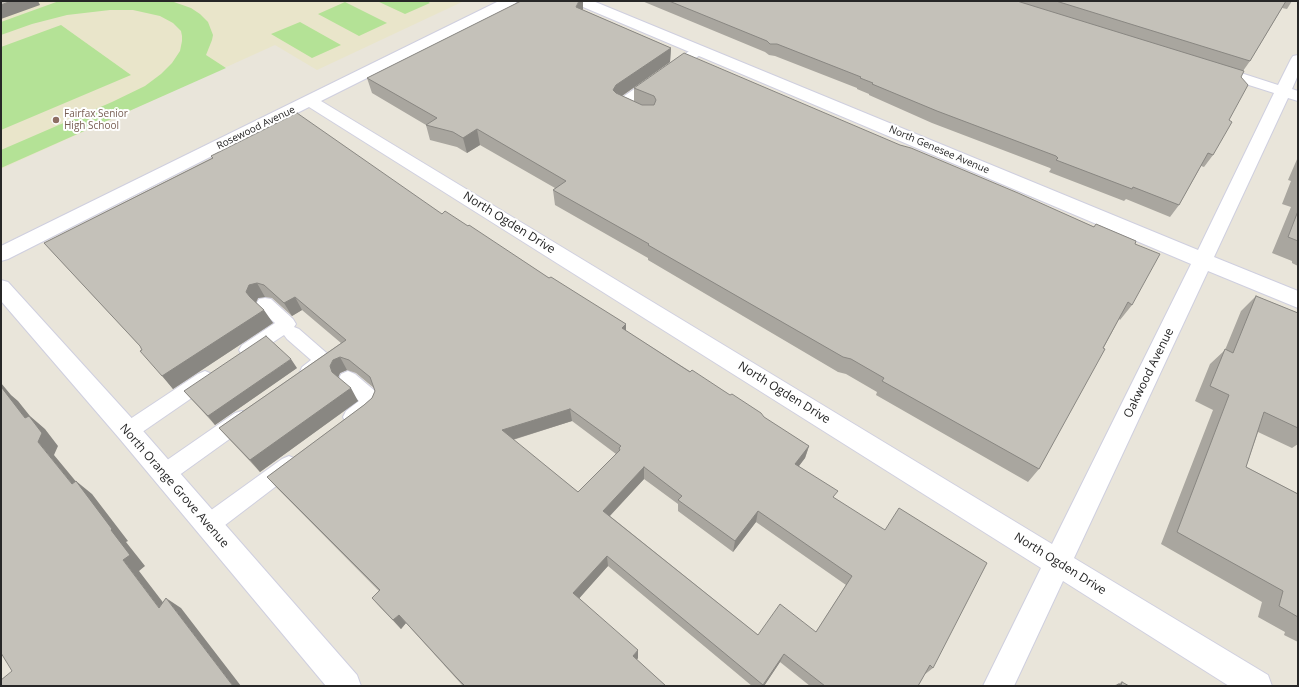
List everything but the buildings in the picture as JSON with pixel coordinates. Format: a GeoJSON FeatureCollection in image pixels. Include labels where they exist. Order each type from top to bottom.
{"type":"FeatureCollection","features":[{"type":"Feature","properties":{"kind":"street","name":"Rosewood Avenue"},"geometry":{"type":"LineString","coordinates":[[1,254],[510,1]]}},
{"type":"Feature","properties":{"kind":"street","name":"North Genesee Avenue"},"geometry":{"type":"LineString","coordinates":[[581,1],[1298,300]]}},
{"type":"Feature","properties":{"kind":"street","name":"Oakwood Avenue"},"geometry":{"type":"LineString","coordinates":[[998,686],[1203,260],[1290,93],[1298,59]]}},
{"type":"Feature","properties":{"kind":"street"},"geometry":{"type":"LineString","coordinates":[[1203,66],[1290,93]]}},
{"type":"Feature","properties":{"kind":"street","name":"North Ogden Drive"},"geometry":{"type":"LineString","coordinates":[[310,101],[1257,686]]}},
{"type":"Feature","properties":{"kind":"street","name":"North Orange Grove Avenue"},"geometry":{"type":"LineString","coordinates":[[1,287],[128,431],[346,686]]}},
{"type":"Feature","properties":{"kind":"lane"},"geometry":{"type":"LineString","coordinates":[[648,116],[622,104],[699,50]]}},
{"type":"Feature","properties":{"kind":"lane"},"geometry":{"type":"LineString","coordinates":[[237,358],[288,324],[264,304]]}},
{"type":"Feature","properties":{"kind":"lane"},"geometry":{"type":"LineString","coordinates":[[293,334],[324,361],[293,383]]}},
{"type":"Feature","properties":{"kind":"lane"},"geometry":{"type":"LineString","coordinates":[[128,431],[218,371]]}},
{"type":"Feature","properties":{"kind":"lane"},"geometry":{"type":"LineString","coordinates":[[338,428],[370,403],[368,397],[348,379]]}},
{"type":"Feature","properties":{"kind":"lane"},"geometry":{"type":"LineString","coordinates":[[164,474],[256,409]]}},
{"type":"Feature","properties":{"kind":"lane"},"geometry":{"type":"LineString","coordinates":[[208,525],[307,452]]}},
{"type":"Feature","properties":{"kind":"shaded area","name":"Fairfax Senior High School"},"geometry":{"type":"Polygon","coordinates":[[[1,1],[464,1],[317,70],[275,45],[1,169],[1,1]]]}},
{"type":"Feature","properties":{"kind":"green space"},"geometry":{"type":"Polygon","coordinates":[[[59,1],[171,1],[191,8],[208,22],[213,35],[206,55],[226,68],[1,168],[1,150],[112,102],[145,86],[161,74],[172,63],[180,51],[182,41],[181,31],[173,23],[160,16],[133,10],[110,10],[67,15],[32,24],[1,35],[1,22],[59,1]]]}},
{"type":"Feature","properties":{"kind":"green space"},"geometry":{"type":"Polygon","coordinates":[[[377,1],[427,1],[430,3],[405,14],[377,1]]]}},
{"type":"Feature","properties":{"kind":"green space"},"geometry":{"type":"Polygon","coordinates":[[[345,2],[387,23],[359,36],[318,14],[345,2]]]}},
{"type":"Feature","properties":{"kind":"green space"},"geometry":{"type":"Polygon","coordinates":[[[300,22],[341,45],[312,58],[271,34],[300,22]]]}},
{"type":"Feature","properties":{"kind":"green space"},"geometry":{"type":"Polygon","coordinates":[[[61,25],[131,75],[1,130],[1,47],[61,25]]]}},
{"type":"Feature","properties":{"kind":"place","name":"Fairfax Senior High School"},"geometry":{"type":"Point","coordinates":[56,120]}}]}
